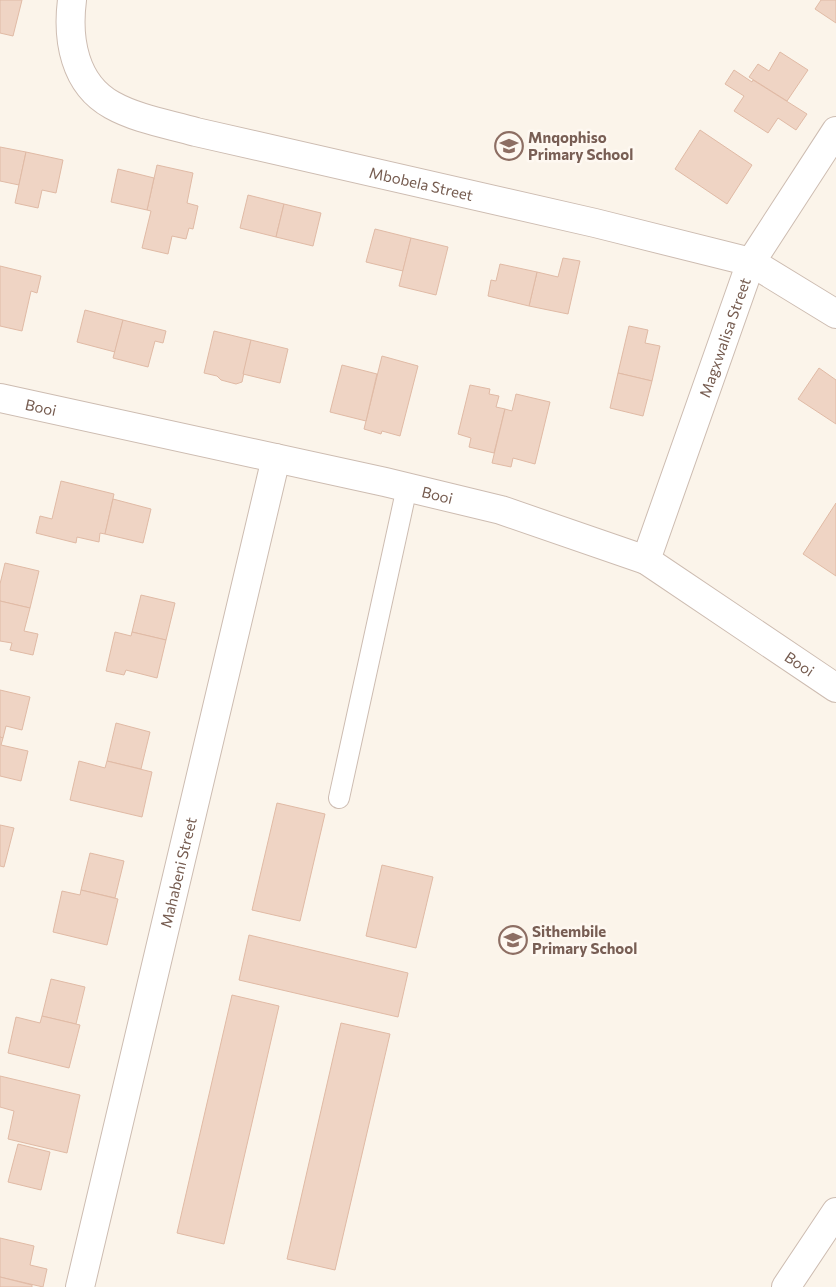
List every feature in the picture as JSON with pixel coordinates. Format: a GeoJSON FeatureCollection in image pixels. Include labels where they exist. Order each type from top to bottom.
{"type":"FeatureCollection","features":[{"type":"Feature","properties":{"kind":"street","name":"Mbobela Street"},"geometry":{"type":"LineString","coordinates":[[72,0],[70,17],[71,43],[78,66],[91,90],[112,105],[143,118],[196,132],[596,223],[751,262],[836,314]]}},
{"type":"Feature","properties":{"kind":"street","name":"Magxwalisa Street"},"geometry":{"type":"LineString","coordinates":[[646,560],[751,262],[836,131]]}},
{"type":"Feature","properties":{"kind":"street","name":"Booi"},"geometry":{"type":"LineString","coordinates":[[0,398],[407,487],[501,510],[646,560],[836,688]]}},
{"type":"Feature","properties":{"kind":"street","name":"Mahabeni Street"},"geometry":{"type":"LineString","coordinates":[[80,1287],[276,458]]}},
{"type":"Feature","properties":{"kind":"street"},"geometry":{"type":"LineString","coordinates":[[786,1287],[836,1212]]}},
{"type":"Feature","properties":{"kind":"lane"},"geometry":{"type":"LineString","coordinates":[[339,798],[407,487]]}},
{"type":"Feature","properties":{"kind":"building"},"geometry":{"type":"Polygon","coordinates":[[[0,0],[22,0],[13,36],[0,33],[0,0]]]}},
{"type":"Feature","properties":{"kind":"building"},"geometry":{"type":"Polygon","coordinates":[[[821,0],[836,0],[836,23],[815,9],[821,0]]]}},
{"type":"Feature","properties":{"kind":"building"},"geometry":{"type":"Polygon","coordinates":[[[780,52],[808,70],[787,101],[749,77],[758,64],[769,71],[780,52]]]}},
{"type":"Feature","properties":{"kind":"building"},"geometry":{"type":"Polygon","coordinates":[[[734,70],[807,114],[796,130],[778,118],[768,133],[734,111],[744,96],[725,84],[734,70]]]}},
{"type":"Feature","properties":{"kind":"building"},"geometry":{"type":"Polygon","coordinates":[[[700,130],[752,165],[727,204],[675,169],[700,130]]]}},
{"type":"Feature","properties":{"kind":"building"},"geometry":{"type":"Polygon","coordinates":[[[0,147],[26,152],[19,185],[0,181],[0,147]]]}},
{"type":"Feature","properties":{"kind":"building"},"geometry":{"type":"Polygon","coordinates":[[[26,152],[63,160],[56,193],[42,190],[38,208],[15,203],[26,152]]]}},
{"type":"Feature","properties":{"kind":"building"},"geometry":{"type":"Polygon","coordinates":[[[157,165],[193,173],[187,203],[198,206],[193,229],[189,228],[186,239],[172,236],[168,254],[142,248],[151,211],[147,210],[157,165]]]}},
{"type":"Feature","properties":{"kind":"building"},"geometry":{"type":"Polygon","coordinates":[[[118,169],[154,178],[147,210],[111,202],[118,169]]]}},
{"type":"Feature","properties":{"kind":"building"},"geometry":{"type":"Polygon","coordinates":[[[248,195],[284,204],[276,237],[240,228],[248,195]]]}},
{"type":"Feature","properties":{"kind":"building"},"geometry":{"type":"Polygon","coordinates":[[[284,204],[321,213],[313,246],[276,237],[284,204]]]}},
{"type":"Feature","properties":{"kind":"building"},"geometry":{"type":"Polygon","coordinates":[[[375,229],[411,238],[403,271],[366,262],[375,229]]]}},
{"type":"Feature","properties":{"kind":"building"},"geometry":{"type":"Polygon","coordinates":[[[411,238],[448,247],[436,295],[399,286],[411,238]]]}},
{"type":"Feature","properties":{"kind":"building"},"geometry":{"type":"Polygon","coordinates":[[[563,258],[580,261],[568,314],[529,306],[537,272],[558,277],[563,258]]]}},
{"type":"Feature","properties":{"kind":"building"},"geometry":{"type":"Polygon","coordinates":[[[500,264],[537,272],[529,306],[488,296],[491,280],[496,281],[500,264]]]}},
{"type":"Feature","properties":{"kind":"building"},"geometry":{"type":"Polygon","coordinates":[[[0,266],[41,276],[37,293],[31,291],[22,331],[0,326],[0,266]]]}},
{"type":"Feature","properties":{"kind":"building"},"geometry":{"type":"Polygon","coordinates":[[[85,310],[123,320],[115,352],[77,342],[85,310]]]}},
{"type":"Feature","properties":{"kind":"building"},"geometry":{"type":"Polygon","coordinates":[[[123,320],[166,331],[163,343],[155,341],[148,367],[113,358],[123,320]]]}},
{"type":"Feature","properties":{"kind":"building"},"geometry":{"type":"Polygon","coordinates":[[[629,326],[648,330],[645,343],[660,346],[652,381],[618,373],[629,326]]]}},
{"type":"Feature","properties":{"kind":"building"},"geometry":{"type":"Polygon","coordinates":[[[214,331],[251,340],[242,382],[236,384],[204,373],[214,331]]]}},
{"type":"Feature","properties":{"kind":"building"},"geometry":{"type":"Polygon","coordinates":[[[251,340],[288,349],[280,383],[243,374],[251,340]]]}},
{"type":"Feature","properties":{"kind":"building"},"geometry":{"type":"Polygon","coordinates":[[[382,356],[418,366],[400,436],[382,431],[381,434],[364,429],[382,356]]]}},
{"type":"Feature","properties":{"kind":"building"},"geometry":{"type":"Polygon","coordinates":[[[342,365],[377,374],[366,421],[330,412],[342,365]]]}},
{"type":"Feature","properties":{"kind":"building"},"geometry":{"type":"Polygon","coordinates":[[[819,368],[836,380],[836,424],[798,399],[819,368]]]}},
{"type":"Feature","properties":{"kind":"building"},"geometry":{"type":"Polygon","coordinates":[[[618,373],[652,381],[643,416],[610,408],[618,373]]]}},
{"type":"Feature","properties":{"kind":"building"},"geometry":{"type":"Polygon","coordinates":[[[470,385],[490,389],[489,394],[499,396],[496,407],[505,409],[494,453],[469,447],[471,438],[458,434],[470,385]]]}},
{"type":"Feature","properties":{"kind":"building"},"geometry":{"type":"Polygon","coordinates":[[[516,394],[550,402],[535,464],[513,458],[511,467],[492,463],[505,409],[512,411],[516,394]]]}},
{"type":"Feature","properties":{"kind":"building"},"geometry":{"type":"Polygon","coordinates":[[[61,481],[114,494],[105,534],[100,533],[99,542],[77,537],[76,543],[36,533],[40,516],[52,519],[61,481]]]}},
{"type":"Feature","properties":{"kind":"building"},"geometry":{"type":"Polygon","coordinates":[[[113,499],[151,509],[143,543],[105,534],[113,499]]]}},
{"type":"Feature","properties":{"kind":"building"},"geometry":{"type":"Polygon","coordinates":[[[836,503],[836,576],[803,554],[836,503]]]}},
{"type":"Feature","properties":{"kind":"building"},"geometry":{"type":"Polygon","coordinates":[[[5,563],[39,571],[30,608],[0,601],[0,584],[5,563]]]}},
{"type":"Feature","properties":{"kind":"building"},"geometry":{"type":"Polygon","coordinates":[[[141,595],[175,603],[166,640],[132,632],[141,595]]]}},
{"type":"Feature","properties":{"kind":"building"},"geometry":{"type":"Polygon","coordinates":[[[0,601],[30,608],[24,631],[38,634],[33,655],[10,650],[12,643],[0,641],[0,601]]]}},
{"type":"Feature","properties":{"kind":"building"},"geometry":{"type":"Polygon","coordinates":[[[115,632],[131,636],[132,632],[166,640],[157,678],[126,670],[124,675],[106,671],[115,632]]]}},
{"type":"Feature","properties":{"kind":"building"},"geometry":{"type":"Polygon","coordinates":[[[0,690],[30,697],[22,730],[6,726],[3,738],[0,737],[0,690]]]}},
{"type":"Feature","properties":{"kind":"building"},"geometry":{"type":"Polygon","coordinates":[[[116,723],[150,732],[141,769],[107,761],[116,723]]]}},
{"type":"Feature","properties":{"kind":"building"},"geometry":{"type":"Polygon","coordinates":[[[0,737],[3,738],[1,745],[28,751],[21,781],[0,776],[0,737]]]}},
{"type":"Feature","properties":{"kind":"building"},"geometry":{"type":"Polygon","coordinates":[[[79,761],[105,768],[107,761],[152,772],[142,817],[70,800],[79,761]]]}},
{"type":"Feature","properties":{"kind":"building"},"geometry":{"type":"Polygon","coordinates":[[[277,803],[325,814],[300,921],[252,910],[277,803]]]}},
{"type":"Feature","properties":{"kind":"building"},"geometry":{"type":"Polygon","coordinates":[[[0,825],[14,828],[4,867],[0,866],[0,825]]]}},
{"type":"Feature","properties":{"kind":"building"},"geometry":{"type":"Polygon","coordinates":[[[90,853],[124,861],[115,898],[81,890],[90,853]]]}},
{"type":"Feature","properties":{"kind":"building"},"geometry":{"type":"Polygon","coordinates":[[[382,865],[433,877],[416,948],[366,936],[382,865]]]}},
{"type":"Feature","properties":{"kind":"building"},"geometry":{"type":"Polygon","coordinates":[[[81,890],[118,899],[107,945],[53,932],[62,891],[80,895],[81,890]]]}},
{"type":"Feature","properties":{"kind":"building"},"geometry":{"type":"Polygon","coordinates":[[[249,935],[408,973],[398,1017],[239,980],[249,935]]]}},
{"type":"Feature","properties":{"kind":"building"},"geometry":{"type":"Polygon","coordinates":[[[51,979],[85,987],[76,1024],[42,1016],[51,979]]]}},
{"type":"Feature","properties":{"kind":"building"},"geometry":{"type":"Polygon","coordinates":[[[232,995],[279,1006],[224,1244],[177,1233],[232,995]]]}},
{"type":"Feature","properties":{"kind":"building"},"geometry":{"type":"Polygon","coordinates":[[[42,1016],[80,1025],[69,1068],[8,1053],[16,1017],[40,1023],[42,1016]]]}},
{"type":"Feature","properties":{"kind":"building"},"geometry":{"type":"Polygon","coordinates":[[[341,1023],[390,1034],[335,1270],[287,1259],[341,1023]]]}},
{"type":"Feature","properties":{"kind":"building"},"geometry":{"type":"Polygon","coordinates":[[[0,1076],[80,1095],[67,1153],[8,1139],[14,1111],[0,1107],[0,1076]]]}},
{"type":"Feature","properties":{"kind":"building"},"geometry":{"type":"Polygon","coordinates":[[[18,1144],[50,1152],[41,1190],[8,1182],[18,1144]]]}},
{"type":"Feature","properties":{"kind":"building"},"geometry":{"type":"Polygon","coordinates":[[[0,1238],[34,1246],[30,1265],[47,1269],[43,1287],[0,1277],[0,1238]]]}},
{"type":"Feature","properties":{"kind":"building"},"geometry":{"type":"Polygon","coordinates":[[[0,1277],[32,1285],[32,1287],[0,1287],[0,1277]]]}},
{"type":"Feature","properties":{"kind":"place","name":"Mnqophiso Primary School"},"geometry":{"type":"Point","coordinates":[509,146]}},
{"type":"Feature","properties":{"kind":"place","name":"Sithembile Primary School"},"geometry":{"type":"Point","coordinates":[513,940]}}]}
